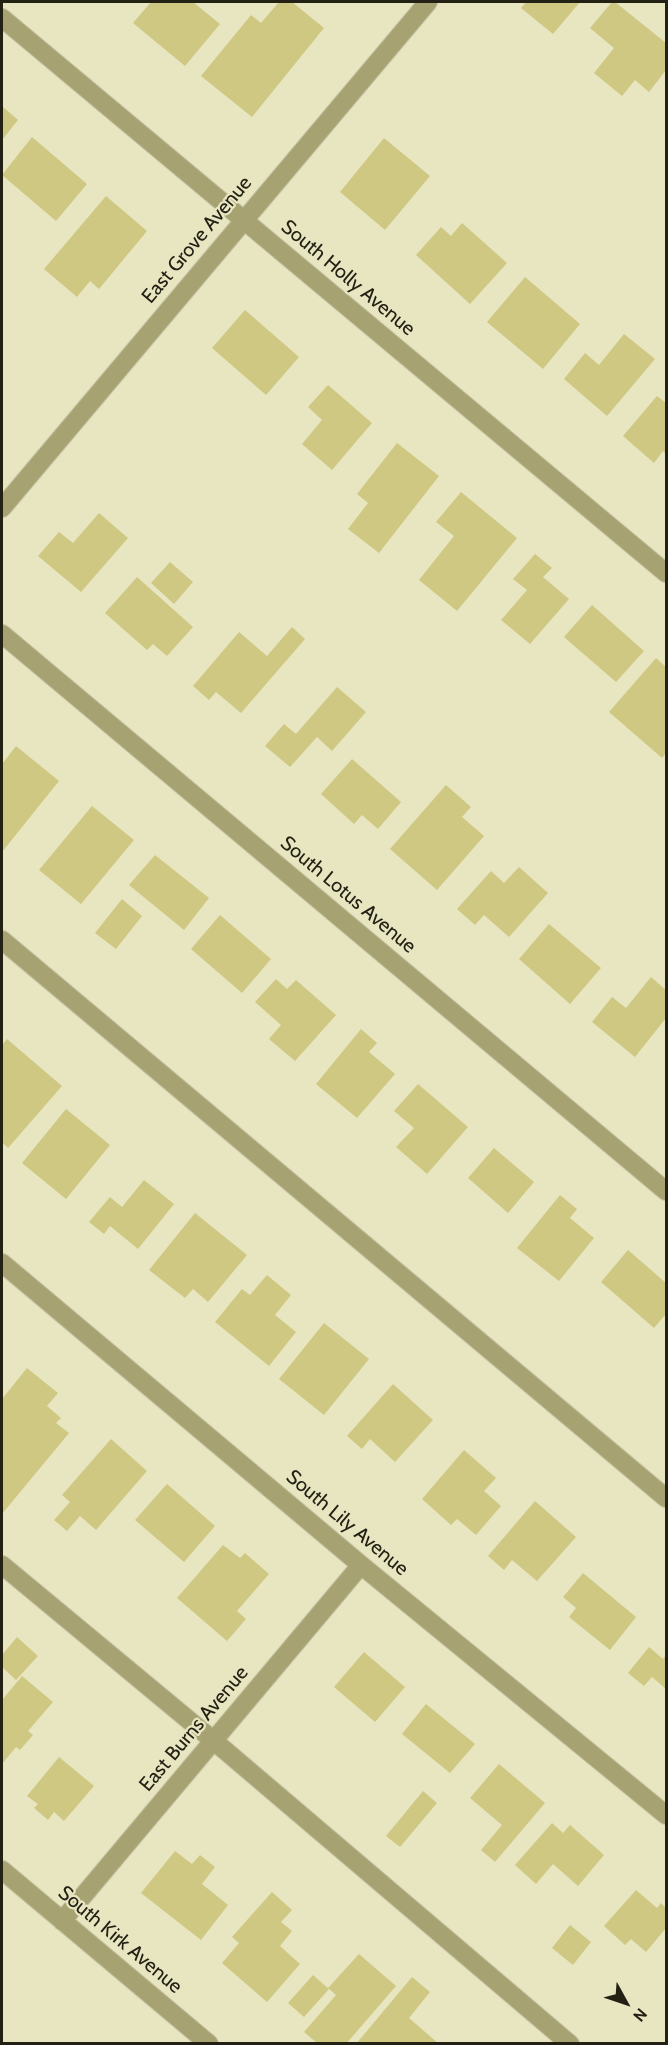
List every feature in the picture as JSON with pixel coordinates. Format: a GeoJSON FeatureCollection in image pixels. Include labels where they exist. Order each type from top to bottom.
{"type":"FeatureCollection","features":[{"type":"Feature","properties":{"kind":"street","name":"East Grove Avenue"},"geometry":{"type":"LineString","coordinates":[[2,508],[428,2]]}},
{"type":"Feature","properties":{"kind":"street","name":"South Holly Avenue"},"geometry":{"type":"LineString","coordinates":[[2,18],[666,573]]}},
{"type":"Feature","properties":{"kind":"street","name":"South Lotus Avenue"},"geometry":{"type":"LineString","coordinates":[[2,634],[666,1191]]}},
{"type":"Feature","properties":{"kind":"street"},"geometry":{"type":"LineString","coordinates":[[2,940],[666,1498]]}},
{"type":"Feature","properties":{"kind":"street","name":"South Lily Avenue"},"geometry":{"type":"LineString","coordinates":[[2,1263],[361,1565],[666,1815]]}},
{"type":"Feature","properties":{"kind":"street"},"geometry":{"type":"LineString","coordinates":[[2,1565],[214,1741],[570,2043]]}},
{"type":"Feature","properties":{"kind":"street","name":"East Burns Avenue"},"geometry":{"type":"LineString","coordinates":[[62,1921],[361,1565]]}},
{"type":"Feature","properties":{"kind":"street","name":"South Kirk Avenue"},"geometry":{"type":"LineString","coordinates":[[2,1870],[209,2043]]}},
{"type":"Feature","properties":{"kind":"building"},"geometry":{"type":"Polygon","coordinates":[[[151,2],[193,2],[220,24],[185,66],[133,23],[151,2]]]}},
{"type":"Feature","properties":{"kind":"building"},"geometry":{"type":"Polygon","coordinates":[[[279,2],[292,2],[324,28],[252,117],[201,76],[251,15],[261,23],[279,2]]]}},
{"type":"Feature","properties":{"kind":"building"},"geometry":{"type":"Polygon","coordinates":[[[526,2],[580,2],[553,34],[521,8],[526,2]]]}},
{"type":"Feature","properties":{"kind":"building"},"geometry":{"type":"Polygon","coordinates":[[[612,2],[615,2],[666,43],[666,70],[649,92],[635,80],[622,96],[594,73],[614,48],[590,28],[612,2]]]}},
{"type":"Feature","properties":{"kind":"building"},"geometry":{"type":"Polygon","coordinates":[[[2,106],[18,120],[2,140],[2,106]]]}},
{"type":"Feature","properties":{"kind":"building"},"geometry":{"type":"Polygon","coordinates":[[[32,137],[87,184],[56,221],[2,175],[32,137]]]}},
{"type":"Feature","properties":{"kind":"building"},"geometry":{"type":"Polygon","coordinates":[[[384,138],[430,176],[385,230],[340,192],[384,138]]]}},
{"type":"Feature","properties":{"kind":"building"},"geometry":{"type":"Polygon","coordinates":[[[106,196],[147,231],[99,289],[90,281],[77,297],[44,269],[106,196]]]}},
{"type":"Feature","properties":{"kind":"building"},"geometry":{"type":"Polygon","coordinates":[[[462,223],[507,263],[470,304],[416,255],[441,227],[451,236],[462,223]]]}},
{"type":"Feature","properties":{"kind":"building"},"geometry":{"type":"Polygon","coordinates":[[[525,277],[580,324],[543,369],[487,322],[525,277]]]}},
{"type":"Feature","properties":{"kind":"building"},"geometry":{"type":"Polygon","coordinates":[[[245,310],[299,357],[266,395],[212,348],[245,310]]]}},
{"type":"Feature","properties":{"kind":"building"},"geometry":{"type":"Polygon","coordinates":[[[624,334],[655,359],[607,416],[564,379],[585,353],[599,365],[624,334]]]}},
{"type":"Feature","properties":{"kind":"building"},"geometry":{"type":"Polygon","coordinates":[[[328,385],[372,423],[332,470],[302,444],[322,420],[308,407],[328,385]]]}},
{"type":"Feature","properties":{"kind":"building"},"geometry":{"type":"Polygon","coordinates":[[[657,396],[666,403],[666,454],[663,451],[654,463],[623,436],[657,396]]]}},
{"type":"Feature","properties":{"kind":"building"},"geometry":{"type":"Polygon","coordinates":[[[397,443],[439,476],[379,553],[348,529],[368,503],[357,494],[397,443]]]}},
{"type":"Feature","properties":{"kind":"building"},"geometry":{"type":"Polygon","coordinates":[[[461,492],[517,538],[457,611],[419,580],[454,536],[436,522],[461,492]]]}},
{"type":"Feature","properties":{"kind":"building"},"geometry":{"type":"Polygon","coordinates":[[[99,513],[128,538],[81,592],[38,556],[59,532],[73,543],[99,513]]]}},
{"type":"Feature","properties":{"kind":"building"},"geometry":{"type":"Polygon","coordinates":[[[535,554],[552,568],[543,577],[569,599],[530,644],[501,620],[527,590],[513,579],[535,554]]]}},
{"type":"Feature","properties":{"kind":"building"},"geometry":{"type":"Polygon","coordinates":[[[170,562],[193,582],[174,604],[151,583],[170,562]]]}},
{"type":"Feature","properties":{"kind":"building"},"geometry":{"type":"Polygon","coordinates":[[[137,577],[193,627],[167,656],[153,644],[147,650],[105,613],[137,577]]]}},
{"type":"Feature","properties":{"kind":"building"},"geometry":{"type":"Polygon","coordinates":[[[592,605],[644,651],[616,682],[564,637],[592,605]]]}},
{"type":"Feature","properties":{"kind":"building"},"geometry":{"type":"Polygon","coordinates":[[[292,627],[305,639],[241,713],[216,692],[209,700],[193,686],[239,632],[267,656],[292,627]]]}},
{"type":"Feature","properties":{"kind":"building"},"geometry":{"type":"Polygon","coordinates":[[[656,658],[666,667],[666,753],[662,758],[609,712],[656,658]]]}},
{"type":"Feature","properties":{"kind":"building"},"geometry":{"type":"Polygon","coordinates":[[[337,687],[366,712],[332,751],[317,737],[290,767],[265,746],[284,724],[296,734],[337,687]]]}},
{"type":"Feature","properties":{"kind":"building"},"geometry":{"type":"Polygon","coordinates":[[[16,746],[59,781],[2,852],[2,764],[16,746]]]}},
{"type":"Feature","properties":{"kind":"building"},"geometry":{"type":"Polygon","coordinates":[[[352,759],[401,802],[378,829],[362,815],[354,824],[321,794],[352,759]]]}},
{"type":"Feature","properties":{"kind":"building"},"geometry":{"type":"Polygon","coordinates":[[[446,785],[471,807],[462,817],[484,836],[437,890],[390,849],[446,785]]]}},
{"type":"Feature","properties":{"kind":"building"},"geometry":{"type":"Polygon","coordinates":[[[92,806],[134,840],[81,904],[39,870],[92,806]]]}},
{"type":"Feature","properties":{"kind":"building"},"geometry":{"type":"Polygon","coordinates":[[[155,855],[209,898],[184,930],[129,885],[155,855]]]}},
{"type":"Feature","properties":{"kind":"building"},"geometry":{"type":"Polygon","coordinates":[[[519,867],[548,893],[509,937],[484,915],[475,925],[457,909],[491,871],[504,883],[519,867]]]}},
{"type":"Feature","properties":{"kind":"building"},"geometry":{"type":"Polygon","coordinates":[[[122,899],[142,916],[116,949],[95,933],[122,899]]]}},
{"type":"Feature","properties":{"kind":"building"},"geometry":{"type":"Polygon","coordinates":[[[220,915],[271,959],[242,993],[191,949],[220,915]]]}},
{"type":"Feature","properties":{"kind":"building"},"geometry":{"type":"Polygon","coordinates":[[[549,924],[601,968],[570,1004],[519,959],[549,924]]]}},
{"type":"Feature","properties":{"kind":"building"},"geometry":{"type":"Polygon","coordinates":[[[651,977],[666,990],[666,1018],[635,1057],[592,1022],[612,997],[626,1008],[651,977]]]}},
{"type":"Feature","properties":{"kind":"building"},"geometry":{"type":"Polygon","coordinates":[[[276,979],[287,989],[296,980],[336,1015],[295,1061],[269,1039],[281,1025],[255,1002],[276,979]]]}},
{"type":"Feature","properties":{"kind":"building"},"geometry":{"type":"Polygon","coordinates":[[[361,1029],[377,1043],[369,1052],[395,1074],[357,1118],[316,1084],[361,1029]]]}},
{"type":"Feature","properties":{"kind":"building"},"geometry":{"type":"Polygon","coordinates":[[[7,1039],[62,1086],[8,1148],[2,1142],[2,1045],[7,1039]]]}},
{"type":"Feature","properties":{"kind":"building"},"geometry":{"type":"Polygon","coordinates":[[[418,1084],[468,1127],[427,1174],[396,1147],[414,1128],[394,1111],[418,1084]]]}},
{"type":"Feature","properties":{"kind":"building"},"geometry":{"type":"Polygon","coordinates":[[[66,1109],[110,1145],[66,1199],[22,1163],[66,1109]]]}},
{"type":"Feature","properties":{"kind":"building"},"geometry":{"type":"Polygon","coordinates":[[[494,1148],[534,1182],[508,1213],[468,1178],[494,1148]]]}},
{"type":"Feature","properties":{"kind":"building"},"geometry":{"type":"Polygon","coordinates":[[[144,1180],[174,1204],[138,1249],[110,1226],[104,1234],[89,1222],[110,1197],[122,1207],[144,1180]]]}},
{"type":"Feature","properties":{"kind":"building"},"geometry":{"type":"Polygon","coordinates":[[[560,1195],[577,1209],[570,1218],[594,1238],[559,1281],[517,1248],[560,1195]]]}},
{"type":"Feature","properties":{"kind":"building"},"geometry":{"type":"Polygon","coordinates":[[[195,1213],[247,1255],[208,1302],[193,1289],[185,1298],[149,1270],[195,1213]]]}},
{"type":"Feature","properties":{"kind":"building"},"geometry":{"type":"Polygon","coordinates":[[[628,1250],[666,1283],[666,1314],[654,1328],[601,1282],[628,1250]]]}},
{"type":"Feature","properties":{"kind":"building"},"geometry":{"type":"Polygon","coordinates":[[[267,1275],[291,1295],[275,1315],[296,1332],[269,1366],[215,1322],[242,1289],[250,1295],[267,1275]]]}},
{"type":"Feature","properties":{"kind":"building"},"geometry":{"type":"Polygon","coordinates":[[[324,1323],[369,1359],[324,1415],[279,1379],[324,1323]]]}},
{"type":"Feature","properties":{"kind":"building"},"geometry":{"type":"Polygon","coordinates":[[[27,1368],[58,1393],[47,1406],[61,1418],[56,1423],[69,1433],[2,1514],[2,1399],[27,1368]]]}},
{"type":"Feature","properties":{"kind":"building"},"geometry":{"type":"Polygon","coordinates":[[[393,1384],[433,1420],[395,1462],[370,1439],[362,1449],[347,1436],[393,1384]]]}},
{"type":"Feature","properties":{"kind":"building"},"geometry":{"type":"Polygon","coordinates":[[[111,1439],[147,1471],[96,1530],[80,1516],[67,1531],[54,1520],[70,1502],[62,1495],[111,1439]]]}},
{"type":"Feature","properties":{"kind":"building"},"geometry":{"type":"Polygon","coordinates":[[[464,1450],[496,1478],[484,1491],[501,1506],[476,1535],[457,1519],[451,1525],[422,1499],[464,1450]]]}},
{"type":"Feature","properties":{"kind":"building"},"geometry":{"type":"Polygon","coordinates":[[[167,1484],[215,1526],[184,1562],[135,1520],[167,1484]]]}},
{"type":"Feature","properties":{"kind":"building"},"geometry":{"type":"Polygon","coordinates":[[[535,1501],[576,1537],[537,1581],[512,1560],[504,1570],[488,1556],[535,1501]]]}},
{"type":"Feature","properties":{"kind":"building"},"geometry":{"type":"Polygon","coordinates":[[[223,1545],[240,1558],[245,1553],[269,1574],[237,1611],[246,1619],[227,1641],[177,1598],[223,1545]]]}},
{"type":"Feature","properties":{"kind":"building"},"geometry":{"type":"Polygon","coordinates":[[[583,1573],[636,1617],[610,1650],[569,1617],[576,1608],[563,1597],[583,1573]]]}},
{"type":"Feature","properties":{"kind":"building"},"geometry":{"type":"Polygon","coordinates":[[[17,1637],[38,1656],[16,1680],[2,1667],[2,1655],[17,1637]]]}},
{"type":"Feature","properties":{"kind":"building"},"geometry":{"type":"Polygon","coordinates":[[[649,1647],[663,1659],[666,1655],[666,1689],[652,1677],[644,1686],[628,1673],[649,1647]]]}},
{"type":"Feature","properties":{"kind":"building"},"geometry":{"type":"Polygon","coordinates":[[[364,1652],[405,1687],[375,1722],[334,1687],[364,1652]]]}},
{"type":"Feature","properties":{"kind":"building"},"geometry":{"type":"Polygon","coordinates":[[[22,1676],[53,1702],[28,1731],[33,1735],[20,1750],[16,1747],[2,1764],[2,1700],[22,1676]]]}},
{"type":"Feature","properties":{"kind":"building"},"geometry":{"type":"Polygon","coordinates":[[[426,1704],[475,1744],[450,1773],[402,1734],[426,1704]]]}},
{"type":"Feature","properties":{"kind":"building"},"geometry":{"type":"Polygon","coordinates":[[[59,1757],[94,1786],[64,1821],[54,1812],[48,1820],[34,1808],[38,1804],[27,1796],[59,1757]]]}},
{"type":"Feature","properties":{"kind":"building"},"geometry":{"type":"Polygon","coordinates":[[[499,1764],[545,1803],[495,1862],[481,1850],[502,1825],[470,1798],[499,1764]]]}},
{"type":"Feature","properties":{"kind":"building"},"geometry":{"type":"Polygon","coordinates":[[[423,1791],[437,1803],[400,1847],[386,1836],[423,1791]]]}},
{"type":"Feature","properties":{"kind":"building"},"geometry":{"type":"Polygon","coordinates":[[[552,1823],[563,1833],[570,1825],[604,1855],[578,1886],[553,1864],[536,1884],[515,1865],[552,1823]]]}},
{"type":"Feature","properties":{"kind":"building"},"geometry":{"type":"Polygon","coordinates":[[[175,1851],[192,1864],[200,1855],[215,1867],[202,1884],[228,1905],[201,1940],[141,1893],[175,1851]]]}},
{"type":"Feature","properties":{"kind":"building"},"geometry":{"type":"Polygon","coordinates":[[[636,1890],[657,1908],[661,1903],[666,1908],[666,1928],[646,1952],[631,1939],[625,1945],[604,1926],[636,1890]]]}},
{"type":"Feature","properties":{"kind":"building"},"geometry":{"type":"Polygon","coordinates":[[[272,1892],[292,1910],[281,1922],[292,1931],[280,1946],[300,1964],[267,2002],[222,1963],[239,1943],[232,1937],[272,1892]]]}},
{"type":"Feature","properties":{"kind":"building"},"geometry":{"type":"Polygon","coordinates":[[[570,1925],[591,1942],[573,1965],[552,1948],[570,1925]]]}},
{"type":"Feature","properties":{"kind":"building"},"geometry":{"type":"Polygon","coordinates":[[[359,1954],[396,1986],[346,2044],[318,2044],[304,2032],[336,1995],[328,1988],[359,1954]]]}},
{"type":"Feature","properties":{"kind":"building"},"geometry":{"type":"Polygon","coordinates":[[[313,1975],[329,1989],[304,2017],[288,2003],[313,1975]]]}},
{"type":"Feature","properties":{"kind":"building"},"geometry":{"type":"Polygon","coordinates":[[[412,1977],[430,1992],[409,2018],[439,2044],[356,2044],[412,1977]]]}}]}
